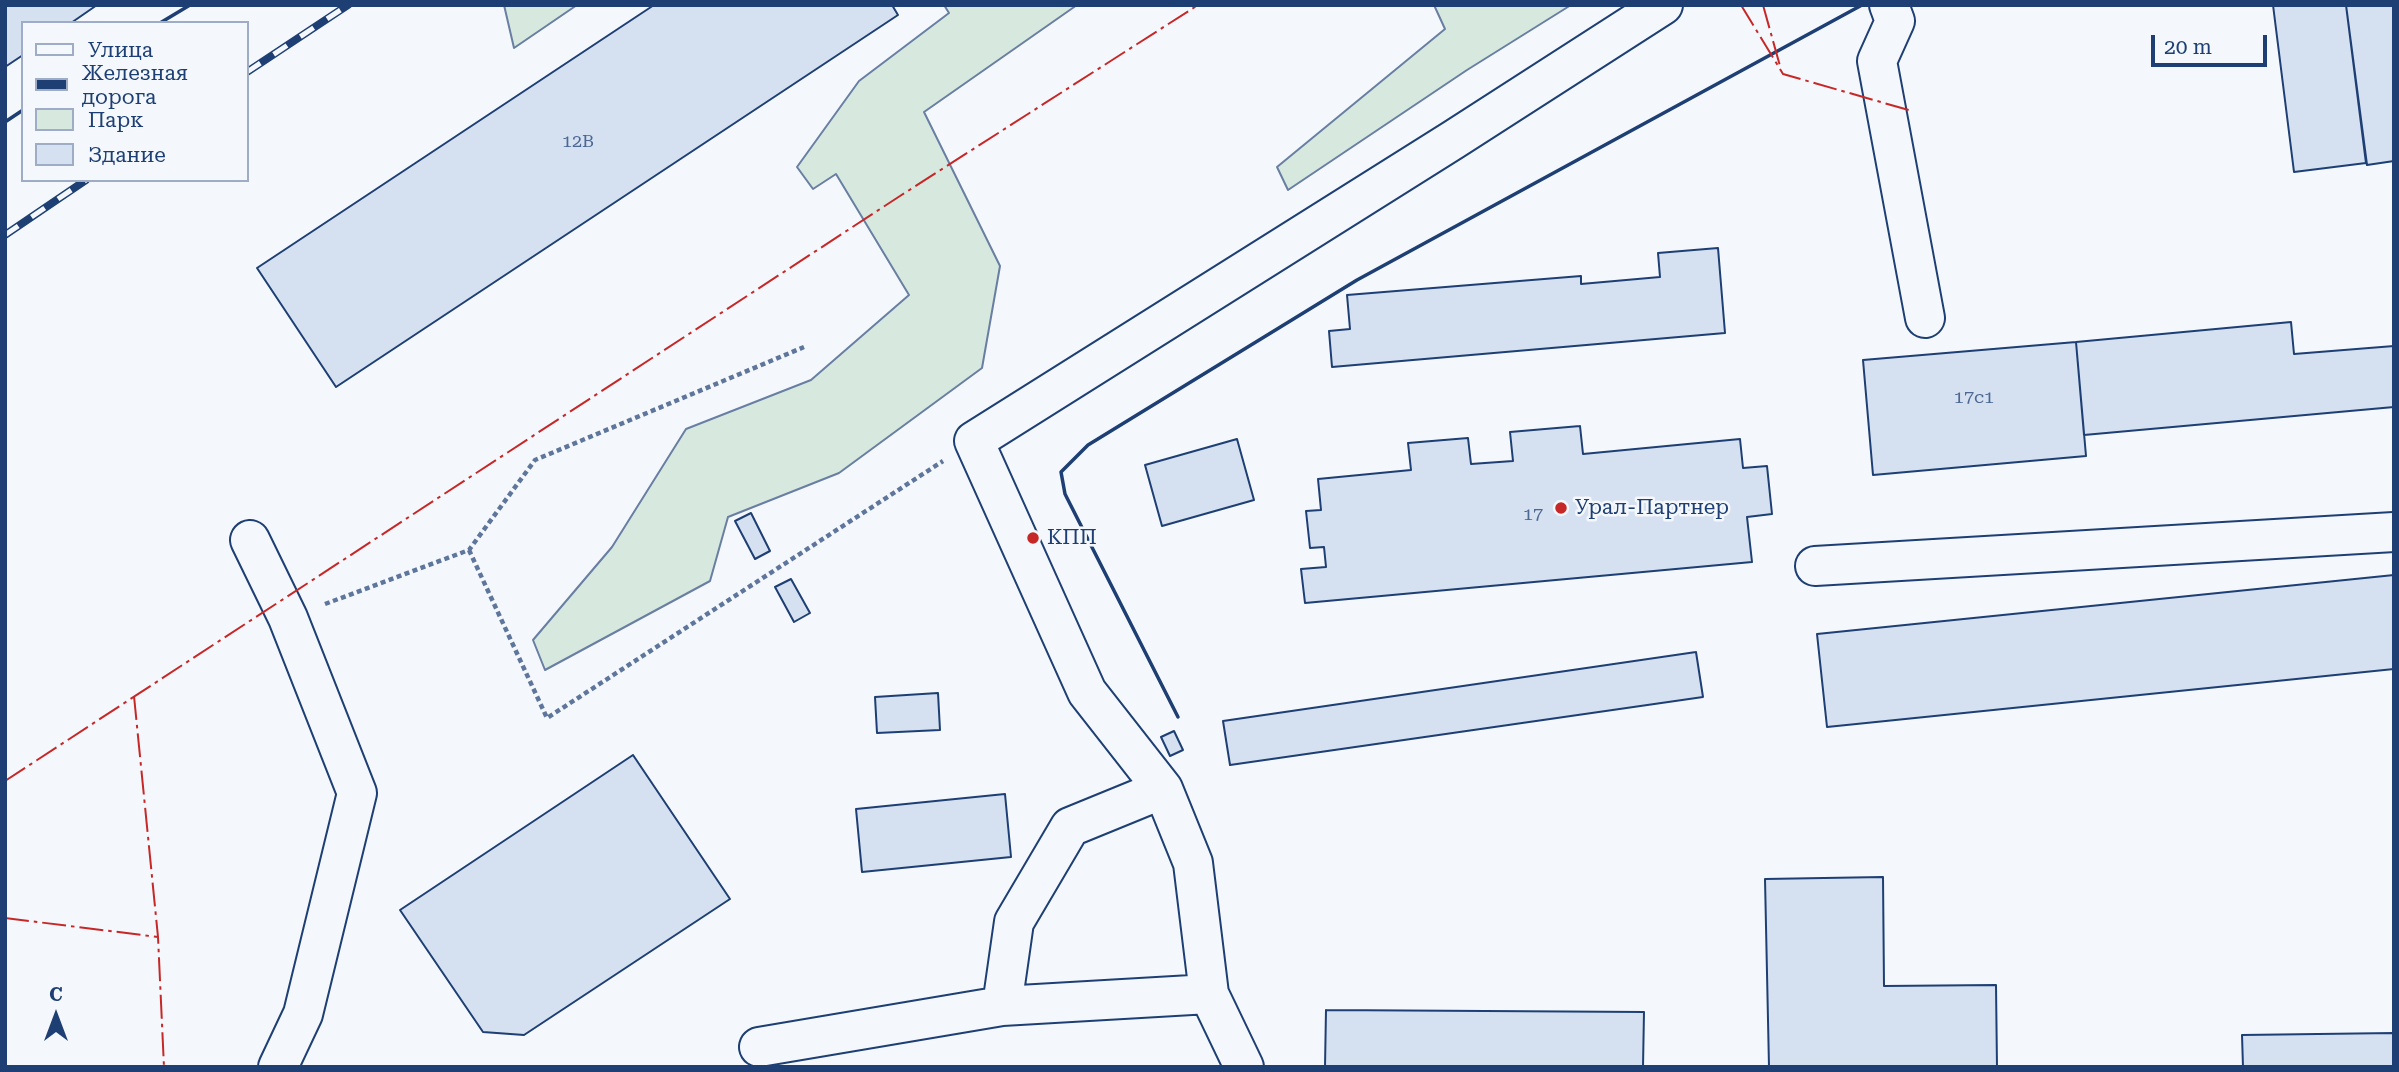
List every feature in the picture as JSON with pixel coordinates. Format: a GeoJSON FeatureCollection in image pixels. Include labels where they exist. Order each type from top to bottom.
{"type":"FeatureCollection","features":[{"type":"Feature","properties":{"kind":"street"},"geometry":{"type":"LineString","coordinates":[[1244,1067],[1209,995],[1193,863],[1163,789],[1087,692],[974,441],[1441,148],[1663,5]]}},
{"type":"Feature","properties":{"kind":"street"},"geometry":{"type":"LineString","coordinates":[[1889,5],[1895,21],[1877,61],[1925,318]]}},
{"type":"Feature","properties":{"kind":"street"},"geometry":{"type":"LineString","coordinates":[[1815,566],[2394,533]]}},
{"type":"Feature","properties":{"kind":"street"},"geometry":{"type":"LineString","coordinates":[[250,540],[288,618],[357,793],[303,1014],[278,1067]]}},
{"type":"Feature","properties":{"kind":"street"},"geometry":{"type":"LineString","coordinates":[[1002,1006],[1014,922],[1070,827],[1163,789]]}},
{"type":"Feature","properties":{"kind":"street"},"geometry":{"type":"LineString","coordinates":[[760,1047],[1002,1006],[1209,995]]}},
{"type":"Feature","properties":{"kind":"path"},"geometry":{"type":"LineString","coordinates":[[288,618],[468,550],[536,460],[804,347]]}},
{"type":"Feature","properties":{"kind":"path"},"geometry":{"type":"LineString","coordinates":[[468,550],[547,718],[974,441]]}},
{"type":"Feature","properties":{"kind":"green space"},"geometry":{"type":"Polygon","coordinates":[[[504,5],[577,5],[514,48],[504,5]]]}},
{"type":"Feature","properties":{"kind":"green space"},"geometry":{"type":"Polygon","coordinates":[[[944,5],[1077,5],[924,112],[1000,266],[982,368],[839,473],[728,517],[710,581],[545,670],[533,640],[612,547],[686,429],[811,380],[909,295],[836,174],[813,189],[797,167],[859,81],[949,13],[944,5]]]}},
{"type":"Feature","properties":{"kind":"green space"},"geometry":{"type":"Polygon","coordinates":[[[1434,5],[1571,5],[1467,70],[1288,190],[1277,167],[1445,29],[1434,5]]]}},
{"type":"Feature","properties":{"kind":"building"},"geometry":{"type":"Polygon","coordinates":[[[5,5],[97,5],[74,21],[21,21],[21,56],[5,67],[5,5]]]}},
{"type":"Feature","properties":{"kind":"building"},"geometry":{"type":"Polygon","coordinates":[[[654,5],[892,5],[898,15],[336,387],[257,268],[654,5]]]}},
{"type":"Feature","properties":{"kind":"building"},"geometry":{"type":"Polygon","coordinates":[[[2273,5],[2346,5],[2366,163],[2294,172],[2273,5]]]}},
{"type":"Feature","properties":{"kind":"building"},"geometry":{"type":"Polygon","coordinates":[[[2346,5],[2394,5],[2394,161],[2367,165],[2346,5]]]}},
{"type":"Feature","properties":{"kind":"building"},"geometry":{"type":"Polygon","coordinates":[[[1718,248],[1725,333],[1332,367],[1329,331],[1350,329],[1347,295],[1581,276],[1581,284],[1660,277],[1658,253],[1718,248]]]}},
{"type":"Feature","properties":{"kind":"building"},"geometry":{"type":"Polygon","coordinates":[[[2291,322],[2294,354],[2394,346],[2394,407],[2084,435],[2076,342],[2291,322]]]}},
{"type":"Feature","properties":{"kind":"building"},"geometry":{"type":"Polygon","coordinates":[[[2076,342],[2086,456],[1873,475],[1863,360],[2076,342]]]}},
{"type":"Feature","properties":{"kind":"building"},"geometry":{"type":"Polygon","coordinates":[[[1580,426],[1583,454],[1740,439],[1743,468],[1767,466],[1772,514],[1747,517],[1752,562],[1305,603],[1301,569],[1326,567],[1324,547],[1310,548],[1306,511],[1321,510],[1318,479],[1411,470],[1408,443],[1468,438],[1471,464],[1513,461],[1510,432],[1580,426]]]}},
{"type":"Feature","properties":{"kind":"building"},"geometry":{"type":"Polygon","coordinates":[[[1237,439],[1254,500],[1162,526],[1145,465],[1237,439]]]}},
{"type":"Feature","properties":{"kind":"building"},"geometry":{"type":"Polygon","coordinates":[[[751,513],[770,551],[755,559],[735,521],[751,513]]]}},
{"type":"Feature","properties":{"kind":"building"},"geometry":{"type":"Polygon","coordinates":[[[2394,575],[2394,669],[1827,727],[1817,634],[2394,575]]]}},
{"type":"Feature","properties":{"kind":"building"},"geometry":{"type":"Polygon","coordinates":[[[791,579],[810,613],[794,622],[775,587],[791,579]]]}},
{"type":"Feature","properties":{"kind":"building"},"geometry":{"type":"Polygon","coordinates":[[[1696,652],[1703,697],[1230,765],[1223,721],[1696,652]]]}},
{"type":"Feature","properties":{"kind":"building"},"geometry":{"type":"Polygon","coordinates":[[[938,693],[940,730],[877,733],[875,697],[938,693]]]}},
{"type":"Feature","properties":{"kind":"building"},"geometry":{"type":"Polygon","coordinates":[[[1174,731],[1183,750],[1170,756],[1161,737],[1174,731]]]}},
{"type":"Feature","properties":{"kind":"building"},"geometry":{"type":"Polygon","coordinates":[[[633,755],[730,899],[524,1035],[483,1032],[400,910],[633,755]]]}},
{"type":"Feature","properties":{"kind":"building"},"geometry":{"type":"Polygon","coordinates":[[[1005,794],[1011,857],[862,872],[856,809],[1005,794]]]}},
{"type":"Feature","properties":{"kind":"building"},"geometry":{"type":"Polygon","coordinates":[[[1883,877],[1884,986],[1996,985],[1997,1067],[1769,1067],[1765,879],[1883,877]]]}},
{"type":"Feature","properties":{"kind":"building"},"geometry":{"type":"Polygon","coordinates":[[[1326,1010],[1644,1012],[1643,1067],[1325,1067],[1326,1010]]]}},
{"type":"Feature","properties":{"kind":"building"},"geometry":{"type":"Polygon","coordinates":[[[2394,1033],[2394,1067],[2243,1067],[2242,1035],[2394,1033]]]}},
{"type":"Feature","properties":{"kind":"railway"},"geometry":{"type":"LineString","coordinates":[[248,71],[348,5]]}},
{"type":"Feature","properties":{"kind":"railway"},"geometry":{"type":"LineString","coordinates":[[5,235],[83,182]]}},
{"type":"Feature","properties":{"kind":"wall"},"geometry":{"type":"LineString","coordinates":[[163,21],[190,5]]}},
{"type":"Feature","properties":{"kind":"wall"},"geometry":{"type":"LineString","coordinates":[[1178,717],[1065,494],[1061,472],[1088,445],[1357,280],[1862,5]]}},
{"type":"Feature","properties":{"kind":"wall"},"geometry":{"type":"LineString","coordinates":[[5,122],[21,111]]}},
{"type":"Feature","properties":{"kind":"power"},"geometry":{"type":"LineString","coordinates":[[5,781],[900,196],[1198,5]]}},
{"type":"Feature","properties":{"kind":"power"},"geometry":{"type":"LineString","coordinates":[[1741,5],[1783,74],[1912,111]]}},
{"type":"Feature","properties":{"kind":"power"},"geometry":{"type":"LineString","coordinates":[[1763,5],[1780,66]]}},
{"type":"Feature","properties":{"kind":"power"},"geometry":{"type":"LineString","coordinates":[[134,696],[158,937],[164,1067]]}},
{"type":"Feature","properties":{"kind":"power"},"geometry":{"type":"LineString","coordinates":[[5,918],[158,937]]}},
{"type":"Feature","properties":{"kind":"place","name":"Урал-Партнер"},"geometry":{"type":"Point","coordinates":[1561,508]}},
{"type":"Feature","properties":{"kind":"place","name":"КПП"},"geometry":{"type":"Point","coordinates":[1033,538]}}]}
